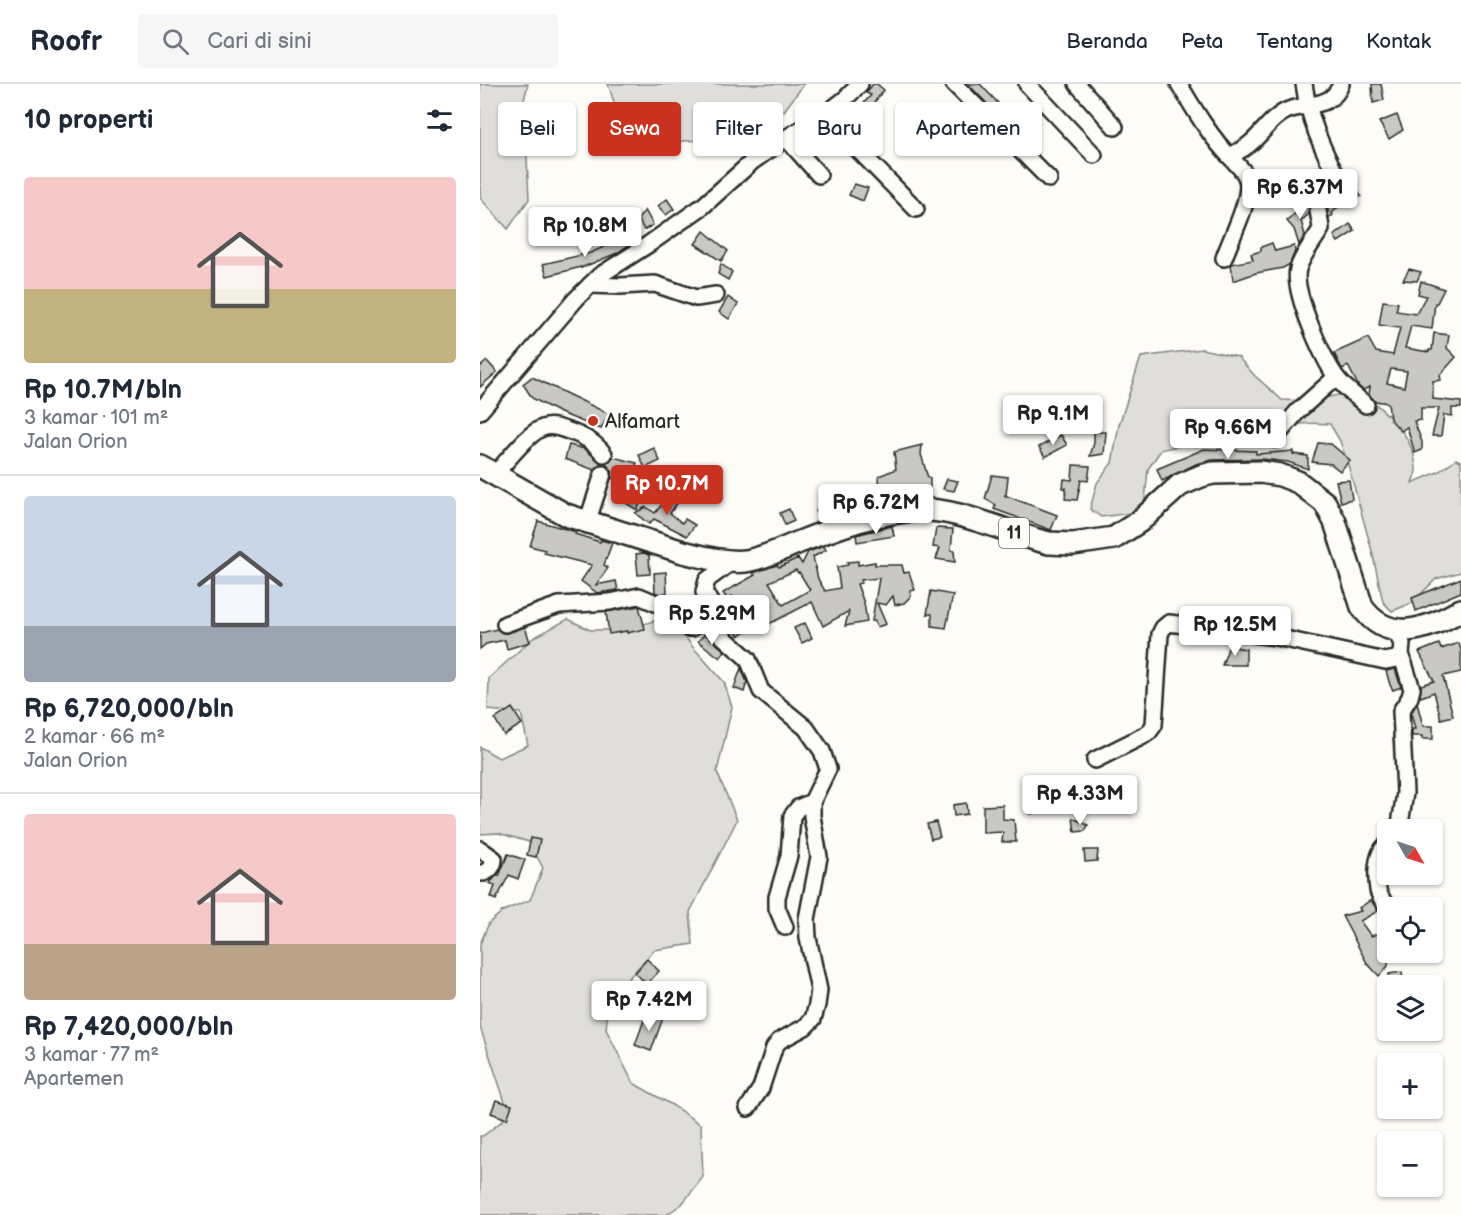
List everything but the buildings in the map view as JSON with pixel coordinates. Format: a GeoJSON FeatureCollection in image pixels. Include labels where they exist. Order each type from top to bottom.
{"type":"FeatureCollection","features":[{"type":"Feature","properties":{"kind":"highway","name":"11"},"geometry":{"type":"LineString","coordinates":[[487,471],[555,510],[587,523],[700,557],[733,561],[764,556],[856,522],[920,509],[955,514],[1059,545],[1102,541],[1123,533],[1186,482],[1213,473],[1260,472],[1290,478],[1324,501],[1335,522],[1362,607],[1383,625],[1395,629]]}},
{"type":"Feature","properties":{"kind":"highway"},"geometry":{"type":"LineString","coordinates":[[1395,629],[1416,630],[1442,621],[1461,610]]}},
{"type":"Feature","properties":{"kind":"street"},"geometry":{"type":"LineString","coordinates":[[841,102],[860,84]]}},
{"type":"Feature","properties":{"kind":"street"},"geometry":{"type":"LineString","coordinates":[[954,84],[1049,179]]}},
{"type":"Feature","properties":{"kind":"street"},"geometry":{"type":"LineString","coordinates":[[1028,84],[1094,155]]}},
{"type":"Feature","properties":{"kind":"street"},"geometry":{"type":"LineString","coordinates":[[1077,84],[1115,127]]}},
{"type":"Feature","properties":{"kind":"street"},"geometry":{"type":"LineString","coordinates":[[1179,84],[1198,116],[1248,180],[1248,190],[1224,258]]}},
{"type":"Feature","properties":{"kind":"street"},"geometry":{"type":"LineString","coordinates":[[1304,84],[1307,107],[1319,142],[1339,180],[1337,184],[1326,189],[1317,201],[1321,229],[1302,260],[1298,275],[1300,294],[1312,329],[1336,377],[1348,391],[1366,405]]}},
{"type":"Feature","properties":{"kind":"street"},"geometry":{"type":"LineString","coordinates":[[1229,156],[1244,149],[1272,119],[1296,107],[1318,105],[1335,95],[1341,84]]}},
{"type":"Feature","properties":{"kind":"street"},"geometry":{"type":"LineString","coordinates":[[480,411],[549,329],[599,276],[703,206],[753,161],[795,133]]}},
{"type":"Feature","properties":{"kind":"street"},"geometry":{"type":"LineString","coordinates":[[786,138],[819,175]]}},
{"type":"Feature","properties":{"kind":"street"},"geometry":{"type":"LineString","coordinates":[[865,156],[916,208]]}},
{"type":"Feature","properties":{"kind":"street"},"geometry":{"type":"LineString","coordinates":[[590,285],[655,284],[696,298],[716,295]]}},
{"type":"Feature","properties":{"kind":"street"},"geometry":{"type":"LineString","coordinates":[[1274,439],[1298,411],[1336,377]]}},
{"type":"Feature","properties":{"kind":"street"},"geometry":{"type":"LineString","coordinates":[[487,471],[536,431],[546,427],[557,427],[584,437],[596,443],[604,454]]}},
{"type":"Feature","properties":{"kind":"street"},"geometry":{"type":"LineString","coordinates":[[587,523],[603,474]]}},
{"type":"Feature","properties":{"kind":"street"},"geometry":{"type":"LineString","coordinates":[[505,624],[571,603],[610,602],[639,596],[672,610],[688,628],[692,628],[715,610],[704,592],[707,580],[733,561]]}},
{"type":"Feature","properties":{"kind":"street"},"geometry":{"type":"LineString","coordinates":[[704,620],[748,659],[761,691],[806,728],[822,752],[828,769],[812,802],[819,857],[807,919],[808,938],[819,990],[817,1005],[813,1019],[805,1027],[779,1041],[774,1048],[761,1088],[748,1108]]}},
{"type":"Feature","properties":{"kind":"street"},"geometry":{"type":"LineString","coordinates":[[1095,760],[1143,736],[1154,725],[1160,634],[1169,623],[1276,637],[1385,661],[1396,659],[1401,654]]}},
{"type":"Feature","properties":{"kind":"street"},"geometry":{"type":"LineString","coordinates":[[1395,629],[1402,644],[1401,654],[1412,689],[1401,711],[1405,794],[1401,819]]}},
{"type":"Feature","properties":{"kind":"street"},"geometry":{"type":"LineString","coordinates":[[785,927],[777,908],[777,897],[789,856],[792,816],[798,808],[812,802]]}},
{"type":"Feature","properties":{"kind":"street"},"geometry":{"type":"LineString","coordinates":[[480,849],[494,859],[491,868],[480,873]]}},
{"type":"Feature","properties":{"kind":"shaded area"},"geometry":{"type":"Polygon","coordinates":[[[480,84],[528,84],[524,102],[498,102],[498,156],[527,156],[529,199],[508,229],[480,198],[480,84]]]}},
{"type":"Feature","properties":{"kind":"shaded area"},"geometry":{"type":"Polygon","coordinates":[[[608,84],[804,84],[783,111],[783,102],[693,102],[693,140],[681,141],[681,102],[614,102],[608,84]]]}},
{"type":"Feature","properties":{"kind":"shaded area"},"geometry":{"type":"Polygon","coordinates":[[[1202,349],[1238,357],[1282,400],[1310,401],[1338,395],[1364,394],[1399,427],[1411,447],[1416,472],[1412,483],[1438,472],[1456,459],[1461,461],[1461,572],[1436,579],[1412,603],[1392,611],[1383,602],[1372,551],[1349,468],[1340,441],[1330,424],[1299,424],[1283,437],[1278,445],[1229,433],[1161,450],[1148,469],[1145,500],[1131,513],[1101,517],[1090,509],[1097,483],[1112,463],[1119,425],[1141,357],[1202,349]]]}},
{"type":"Feature","properties":{"kind":"shaded area"},"geometry":{"type":"Polygon","coordinates":[[[568,619],[590,630],[626,630],[653,621],[672,619],[691,645],[724,682],[732,707],[717,772],[737,820],[690,912],[693,944],[654,950],[609,1000],[606,1029],[633,1083],[701,1125],[703,1177],[682,1204],[666,1215],[480,1215],[480,1136],[503,1120],[506,1105],[480,1027],[480,944],[489,923],[503,911],[530,900],[543,868],[529,842],[498,833],[480,834],[480,747],[499,758],[528,745],[521,713],[488,710],[489,678],[533,638],[568,619]]]}},
{"type":"Feature","properties":{"kind":"place","name":"Alfamart"},"geometry":{"type":"Point","coordinates":[593,421]}}]}
